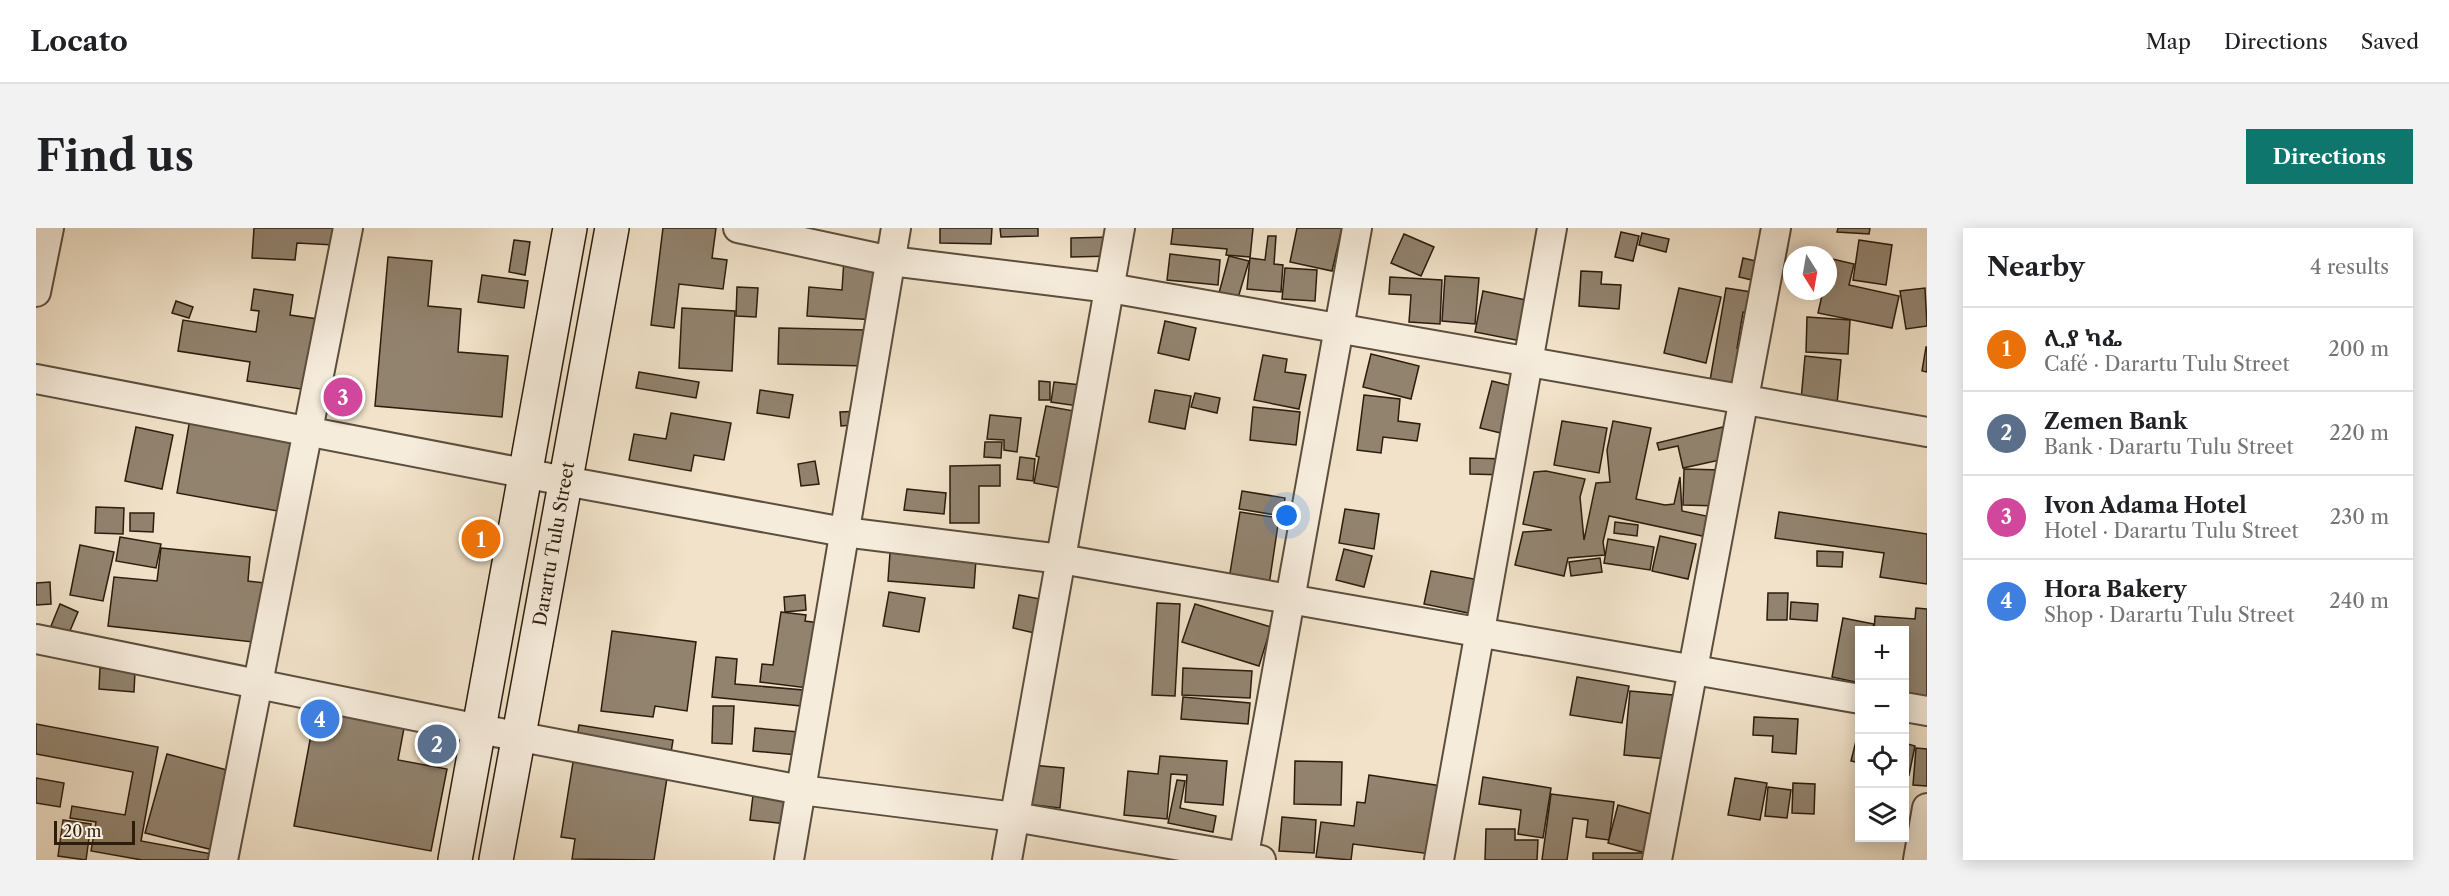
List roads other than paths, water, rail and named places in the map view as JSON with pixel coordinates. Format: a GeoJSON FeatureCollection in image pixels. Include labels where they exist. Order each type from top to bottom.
{"type":"FeatureCollection","features":[{"type":"Feature","properties":{"kind":"main road"},"geometry":{"type":"LineString","coordinates":[[455,860],[570,228]]}},
{"type":"Feature","properties":{"kind":"main road","name":"Darartu Tulu Street"},"geometry":{"type":"LineString","coordinates":[[496,860],[612,228]]}},
{"type":"Feature","properties":{"kind":"street"},"geometry":{"type":"LineString","coordinates":[[36,292],[49,228]]}},
{"type":"Feature","properties":{"kind":"street"},"geometry":{"type":"LineString","coordinates":[[223,860],[348,228]]}},
{"type":"Feature","properties":{"kind":"street"},"geometry":{"type":"LineString","coordinates":[[738,228],[891,261],[1110,288],[1927,432]]}},
{"type":"Feature","properties":{"kind":"street"},"geometry":{"type":"LineString","coordinates":[[789,860],[896,228]]}},
{"type":"Feature","properties":{"kind":"street"},"geometry":{"type":"LineString","coordinates":[[1007,860],[1120,228]]}},
{"type":"Feature","properties":{"kind":"street"},"geometry":{"type":"LineString","coordinates":[[36,639],[518,737],[801,790],[1015,817],[1249,859],[1290,600],[1357,228]]}},
{"type":"Feature","properties":{"kind":"street"},"geometry":{"type":"LineString","coordinates":[[1439,860],[1552,228]]}},
{"type":"Feature","properties":{"kind":"street"},"geometry":{"type":"LineString","coordinates":[[1657,860],[1776,228]]}},
{"type":"Feature","properties":{"kind":"street"},"geometry":{"type":"LineString","coordinates":[[36,379],[526,474],[844,532],[1061,559],[1855,698]]}},
{"type":"Feature","properties":{"kind":"street"},"geometry":{"type":"LineString","coordinates":[[1909,708],[1927,711]]}},
{"type":"Feature","properties":{"kind":"street"},"geometry":{"type":"LineString","coordinates":[[1918,860],[1927,808]]}},
{"type":"Feature","properties":{"kind":"place","name":"Ivon Adama Hotel"},"geometry":{"type":"Point","coordinates":[343,397]}},
{"type":"Feature","properties":{"kind":"place","name":"ሊያ ካፌ"},"geometry":{"type":"Point","coordinates":[481,539]}},
{"type":"Feature","properties":{"kind":"place","name":"Hora Bakery"},"geometry":{"type":"Point","coordinates":[320,719]}},
{"type":"Feature","properties":{"kind":"place","name":"Zemen Bank"},"geometry":{"type":"Point","coordinates":[437,744]}}]}
